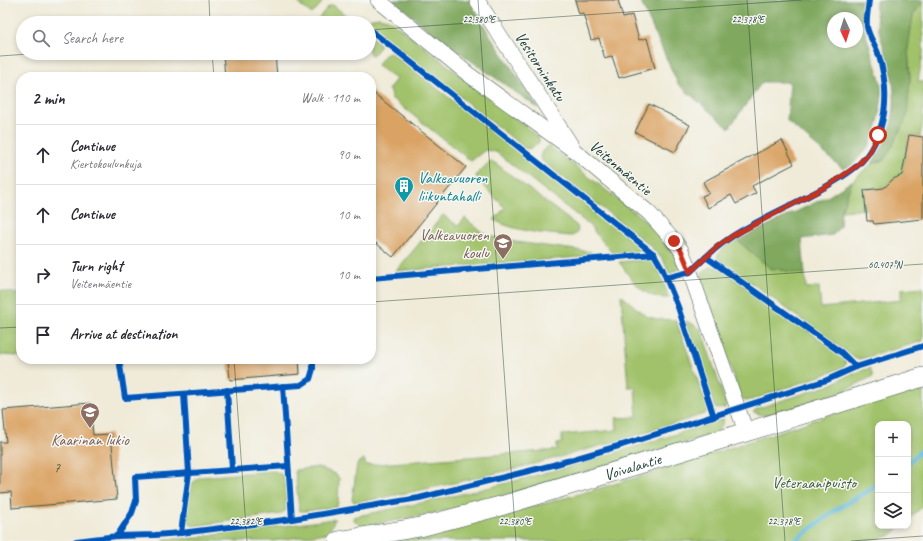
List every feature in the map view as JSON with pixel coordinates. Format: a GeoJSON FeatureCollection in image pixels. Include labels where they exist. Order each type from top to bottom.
{"type":"FeatureCollection","features":[{"type":"Feature","properties":{"kind":"street","name":"Veitenmäentie"},"geometry":{"type":"LineString","coordinates":[[378,0],[468,74],[576,152],[649,213],[674,241],[681,250],[690,272],[746,432]]}},
{"type":"Feature","properties":{"kind":"street","name":"Vesitorninkatu"},"geometry":{"type":"LineString","coordinates":[[477,0],[576,152]]}},
{"type":"Feature","properties":{"kind":"street","name":"Voivalantie"},"geometry":{"type":"LineString","coordinates":[[338,541],[420,527],[504,505],[746,432],[923,376]]}},
{"type":"Feature","properties":{"kind":"green space"},"geometry":{"type":"Polygon","coordinates":[[[302,0],[322,0],[321,4],[312,14],[299,4],[302,0]]]}},
{"type":"Feature","properties":{"kind":"green space"},"geometry":{"type":"Polygon","coordinates":[[[393,0],[469,0],[486,29],[538,108],[432,33],[393,0]]]}},
{"type":"Feature","properties":{"kind":"green space"},"geometry":{"type":"Polygon","coordinates":[[[640,0],[864,0],[863,26],[881,83],[882,97],[878,123],[869,146],[853,164],[843,169],[787,121],[790,82],[762,82],[729,128],[678,84],[640,0]]]}},
{"type":"Feature","properties":{"kind":"green space"},"geometry":{"type":"Polygon","coordinates":[[[876,0],[923,0],[923,2],[913,15],[908,48],[910,80],[907,116],[884,160],[871,164],[883,146],[889,131],[894,108],[893,86],[878,26],[876,0]]]}},
{"type":"Feature","properties":{"kind":"green space"},"geometry":{"type":"Polygon","coordinates":[[[923,0],[923,54],[918,81],[923,82],[923,122],[920,136],[909,135],[903,170],[905,175],[893,179],[884,188],[865,190],[866,209],[841,211],[852,181],[870,165],[884,160],[910,80],[908,48],[913,15],[923,0]]]}},
{"type":"Feature","properties":{"kind":"green space"},"geometry":{"type":"Polygon","coordinates":[[[333,5],[347,16],[320,16],[329,6],[333,5]]]}},
{"type":"Feature","properties":{"kind":"green space"},"geometry":{"type":"Polygon","coordinates":[[[376,17],[388,19],[514,117],[539,138],[539,142],[534,147],[526,149],[376,31],[376,17]]]}},
{"type":"Feature","properties":{"kind":"green space"},"geometry":{"type":"Polygon","coordinates":[[[376,41],[380,44],[380,47],[376,52],[376,41]]]}},
{"type":"Feature","properties":{"kind":"green space"},"geometry":{"type":"Polygon","coordinates":[[[389,52],[639,246],[640,250],[637,252],[613,254],[588,224],[496,152],[485,150],[471,161],[390,97],[392,93],[388,90],[396,79],[377,65],[389,52]]]}},
{"type":"Feature","properties":{"kind":"green space"},"geometry":{"type":"Polygon","coordinates":[[[549,146],[647,222],[663,237],[672,250],[679,269],[669,274],[664,261],[647,243],[541,160],[540,157],[542,152],[549,146]]]}},
{"type":"Feature","properties":{"kind":"green space"},"geometry":{"type":"Polygon","coordinates":[[[491,162],[495,163],[577,226],[578,230],[576,234],[572,236],[532,232],[512,227],[494,220],[505,208],[478,180],[476,175],[491,162]]]}},
{"type":"Feature","properties":{"kind":"green space"},"geometry":{"type":"Polygon","coordinates":[[[852,181],[841,211],[840,226],[833,235],[802,239],[805,274],[770,268],[737,240],[829,196],[852,181]]]}},
{"type":"Feature","properties":{"kind":"green space"},"geometry":{"type":"Polygon","coordinates":[[[443,215],[458,226],[465,218],[483,233],[493,237],[516,242],[591,252],[596,256],[396,271],[443,215]]]}},
{"type":"Feature","properties":{"kind":"green space"},"geometry":{"type":"Polygon","coordinates":[[[737,240],[770,268],[805,274],[806,288],[819,287],[821,308],[901,300],[901,289],[923,287],[923,341],[856,359],[717,258],[722,249],[737,240]]]}},
{"type":"Feature","properties":{"kind":"green space"},"geometry":{"type":"Polygon","coordinates":[[[651,259],[656,263],[669,298],[652,295],[645,292],[634,282],[619,262],[651,259]]]}},
{"type":"Feature","properties":{"kind":"green space"},"geometry":{"type":"Polygon","coordinates":[[[709,267],[718,267],[839,353],[845,360],[846,364],[843,368],[748,401],[744,400],[740,396],[701,279],[702,273],[709,267]]]}},
{"type":"Feature","properties":{"kind":"green space"},"geometry":{"type":"Polygon","coordinates":[[[0,290],[16,294],[16,356],[0,355],[0,290]]]}},
{"type":"Feature","properties":{"kind":"green space"},"geometry":{"type":"Polygon","coordinates":[[[621,295],[646,316],[657,319],[676,320],[708,409],[707,412],[662,428],[576,453],[490,475],[359,502],[354,502],[352,500],[357,464],[364,459],[366,465],[557,450],[557,444],[562,443],[562,435],[617,430],[616,418],[637,417],[635,387],[628,387],[621,295]]]}},
{"type":"Feature","properties":{"kind":"green space"},"geometry":{"type":"Polygon","coordinates":[[[685,321],[701,329],[726,404],[725,408],[716,409],[714,405],[685,321]]]}},
{"type":"Feature","properties":{"kind":"green space"},"geometry":{"type":"Polygon","coordinates":[[[870,368],[873,376],[840,393],[773,415],[763,415],[753,412],[756,409],[830,385],[849,375],[870,368]]]}},
{"type":"Feature","properties":{"kind":"green space","name":"Veteraanipuisto"},"geometry":{"type":"Polygon","coordinates":[[[923,384],[923,506],[911,517],[911,421],[875,421],[875,529],[898,529],[890,536],[864,541],[374,541],[455,525],[547,503],[660,471],[923,384]]]}},
{"type":"Feature","properties":{"kind":"green space"},"geometry":{"type":"Polygon","coordinates":[[[724,419],[722,425],[716,433],[465,507],[362,527],[354,520],[353,517],[452,496],[531,477],[724,419]]]}},
{"type":"Feature","properties":{"kind":"green space"},"geometry":{"type":"Polygon","coordinates":[[[318,467],[335,474],[339,478],[338,503],[336,507],[300,511],[295,470],[318,467]]]}},
{"type":"Feature","properties":{"kind":"green space"},"geometry":{"type":"Polygon","coordinates":[[[271,471],[281,474],[284,481],[286,491],[286,510],[281,514],[193,526],[188,522],[188,500],[191,486],[201,477],[271,471]]]}},
{"type":"Feature","properties":{"kind":"green space"},"geometry":{"type":"Polygon","coordinates":[[[335,519],[331,528],[326,533],[273,541],[163,541],[165,539],[192,538],[335,519]]]}},
{"type":"Feature","properties":{"kind":"building"},"geometry":{"type":"Polygon","coordinates":[[[575,0],[618,0],[623,18],[632,15],[639,40],[647,38],[655,68],[619,78],[612,56],[605,59],[599,38],[591,40],[583,13],[579,14],[575,0]]]}},
{"type":"Feature","properties":{"kind":"building"},"geometry":{"type":"Polygon","coordinates":[[[224,60],[276,60],[277,72],[225,72],[224,60]]]}},
{"type":"Feature","properties":{"kind":"building","name":"Valkeavuoren liikuntahalli"},"geometry":{"type":"Polygon","coordinates":[[[376,95],[466,167],[393,257],[376,243],[376,95]]]}},
{"type":"Feature","properties":{"kind":"building"},"geometry":{"type":"Polygon","coordinates":[[[649,104],[690,125],[675,152],[635,132],[649,104]]]}},
{"type":"Feature","properties":{"kind":"building"},"geometry":{"type":"Polygon","coordinates":[[[909,135],[923,137],[923,219],[874,224],[873,221],[867,221],[864,190],[884,188],[893,179],[902,175],[909,135]]]}},
{"type":"Feature","properties":{"kind":"building"},"geometry":{"type":"Polygon","coordinates":[[[782,140],[794,164],[752,186],[756,193],[736,204],[731,195],[708,208],[702,196],[709,193],[703,182],[782,140]]]}},
{"type":"Feature","properties":{"kind":"building"},"geometry":{"type":"Polygon","coordinates":[[[228,364],[299,364],[300,374],[230,380],[228,364]]]}},
{"type":"Feature","properties":{"kind":"building"},"geometry":{"type":"Polygon","coordinates":[[[90,403],[93,435],[111,434],[117,499],[12,508],[11,492],[0,493],[0,442],[6,442],[3,410],[90,403]]]}},
{"type":"Feature","properties":{"kind":"waterway"},"geometry":{"type":"LineString","coordinates":[[911,460],[923,449]]}},
{"type":"Feature","properties":{"kind":"waterway"},"geometry":{"type":"LineString","coordinates":[[794,541],[836,510],[875,487]]}},
{"type":"Feature","properties":{"kind":"cycle path"},"geometry":{"type":"LineString","coordinates":[[706,257],[717,247],[742,230],[822,189],[840,178],[857,166],[871,149],[881,127],[885,98],[884,76],[881,63],[867,27],[869,0]]}},
{"type":"Feature","properties":{"kind":"cycle path"},"geometry":{"type":"LineString","coordinates":[[376,35],[654,254],[662,268],[678,307],[714,417]]}},
{"type":"Feature","properties":{"kind":"cycle path"},"geometry":{"type":"LineString","coordinates":[[376,278],[654,254]]}},
{"type":"Feature","properties":{"kind":"cycle path"},"geometry":{"type":"LineString","coordinates":[[666,278],[690,272],[706,257],[842,353],[856,367]]}},
{"type":"Feature","properties":{"kind":"cycle path"},"geometry":{"type":"LineString","coordinates":[[76,541],[117,536],[181,533],[292,519],[419,498],[553,465],[622,445],[827,380],[856,367],[923,346]]}},
{"type":"Feature","properties":{"kind":"cycle path"},"geometry":{"type":"LineString","coordinates":[[120,364],[125,398],[301,385],[310,379],[313,364]]}},
{"type":"Feature","properties":{"kind":"cycle path"},"geometry":{"type":"LineString","coordinates":[[283,386],[292,519]]}},
{"type":"Feature","properties":{"kind":"cycle path"},"geometry":{"type":"LineString","coordinates":[[227,390],[232,469]]}},
{"type":"Feature","properties":{"kind":"cycle path"},"geometry":{"type":"LineString","coordinates":[[181,533],[189,473],[184,394]]}},
{"type":"Feature","properties":{"kind":"cycle path"},"geometry":{"type":"LineString","coordinates":[[117,536],[132,513],[136,501],[135,477],[288,466]]}},
{"type":"Feature","properties":{"kind":"place","name":"Valkeavuoren liikuntahalli"},"geometry":{"type":"Point","coordinates":[404,203]}},
{"type":"Feature","properties":{"kind":"place","name":"Valkeavuoren koulu"},"geometry":{"type":"Point","coordinates":[503,260]}},
{"type":"Feature","properties":{"kind":"place","name":"Kaarinan lukio"},"geometry":{"type":"Point","coordinates":[90,429]}},
{"type":"Feature","properties":{"kind":"route"},"geometry":{"type":"LineString","coordinates":[[674,241],[681,250],[690,272],[718,246],[734,235],[829,185],[857,166],[869,153],[878,135]]}}]}
